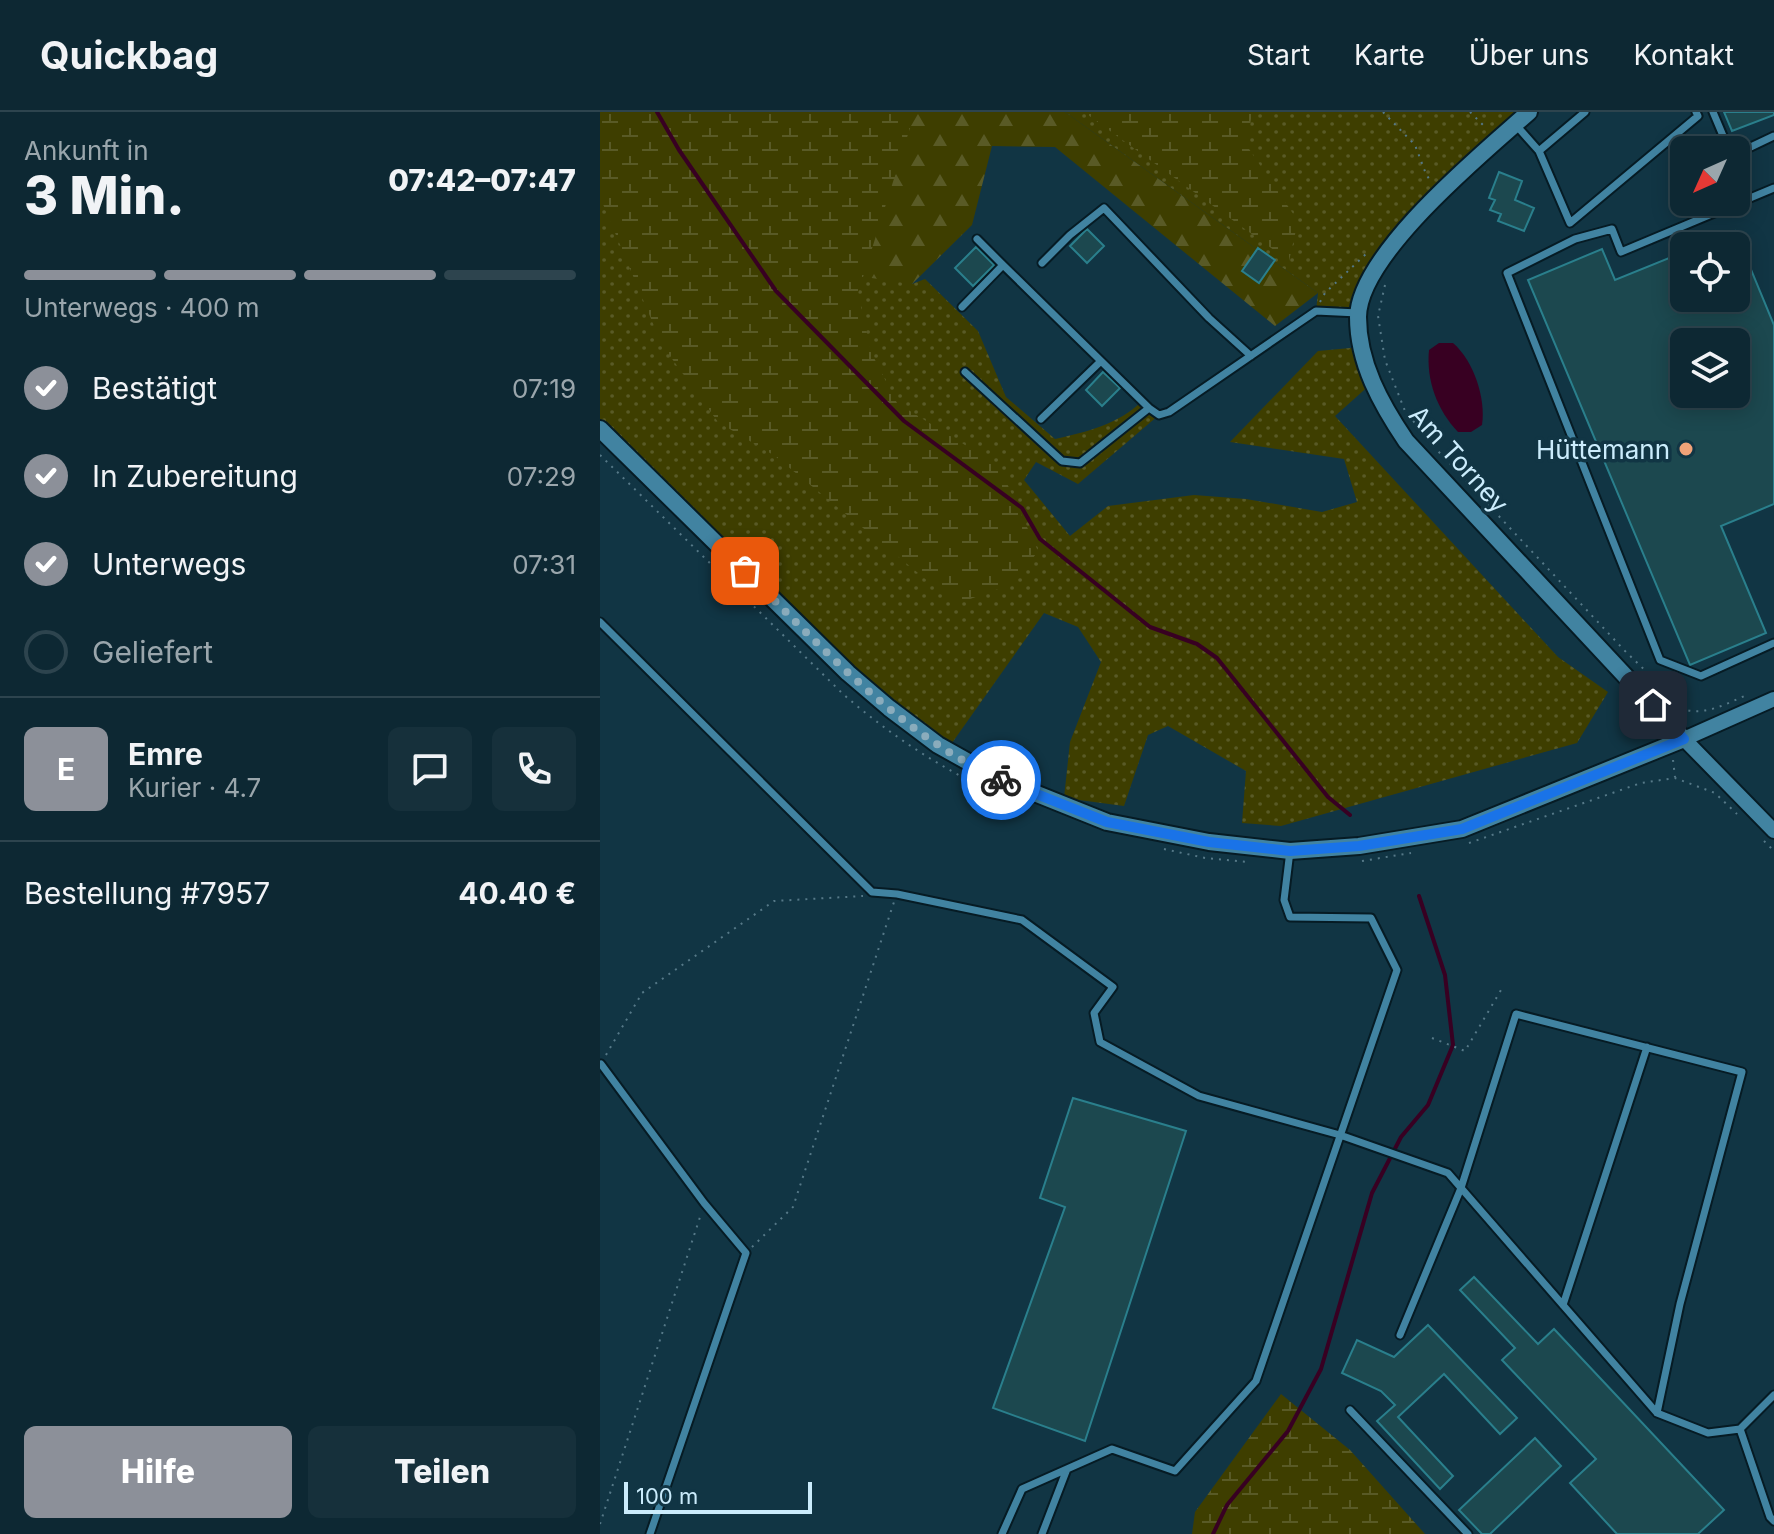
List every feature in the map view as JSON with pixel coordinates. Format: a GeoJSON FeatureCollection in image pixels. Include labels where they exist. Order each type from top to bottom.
{"type":"FeatureCollection","features":[{"type":"Feature","properties":{"kind":"street","name":"Am Torney"},"geometry":{"type":"LineString","coordinates":[[1529,112],[1398,238],[1370,279],[1358,313],[1361,347],[1372,383],[1406,441],[1684,739]]}},
{"type":"Feature","properties":{"kind":"street"},"geometry":{"type":"LineString","coordinates":[[600,429],[848,673],[938,745],[997,778],[1107,822],[1209,842],[1290,851],[1359,846],[1462,829],[1774,699]]}},
{"type":"Feature","properties":{"kind":"street"},"geometry":{"type":"LineString","coordinates":[[1684,739],[1769,836]]}},
{"type":"Feature","properties":{"kind":"lane"},"geometry":{"type":"LineString","coordinates":[[1539,151],[1585,112]]}},
{"type":"Feature","properties":{"kind":"lane"},"geometry":{"type":"LineString","coordinates":[[1570,223],[1698,116],[1696,112]]}},
{"type":"Feature","properties":{"kind":"lane"},"geometry":{"type":"LineString","coordinates":[[1713,112],[1723,136]]}},
{"type":"Feature","properties":{"kind":"lane"},"geometry":{"type":"LineString","coordinates":[[1515,124],[1539,151],[1575,239]]}},
{"type":"Feature","properties":{"kind":"lane"},"geometry":{"type":"LineString","coordinates":[[1750,147],[1774,136]]}},
{"type":"Feature","properties":{"kind":"lane"},"geometry":{"type":"LineString","coordinates":[[1774,188],[1621,252],[1612,229],[1575,239],[1507,273],[1660,660],[1701,676],[1774,643]]}},
{"type":"Feature","properties":{"kind":"lane"},"geometry":{"type":"LineString","coordinates":[[1042,263],[1104,208],[1209,318],[1251,356]]}},
{"type":"Feature","properties":{"kind":"lane"},"geometry":{"type":"LineString","coordinates":[[977,239],[1159,415],[1169,412],[1316,311],[1358,313]]}},
{"type":"Feature","properties":{"kind":"lane"},"geometry":{"type":"LineString","coordinates":[[962,307],[1003,265]]}},
{"type":"Feature","properties":{"kind":"lane"},"geometry":{"type":"LineString","coordinates":[[1041,419],[1101,361]]}},
{"type":"Feature","properties":{"kind":"lane"},"geometry":{"type":"LineString","coordinates":[[965,372],[1062,461],[1080,463],[1149,408]]}},
{"type":"Feature","properties":{"kind":"lane"},"geometry":{"type":"LineString","coordinates":[[600,622],[872,892],[897,894],[1022,920],[1113,987],[1094,1013],[1100,1042],[1199,1096],[1340,1135],[1448,1173],[1657,1413],[1708,1433],[1740,1429],[1774,1395]]}},
{"type":"Feature","properties":{"kind":"lane"},"geometry":{"type":"LineString","coordinates":[[1002,1534],[1022,1489],[1112,1449],[1175,1471],[1256,1381],[1397,970],[1371,918],[1290,917],[1284,900],[1290,851]]}},
{"type":"Feature","properties":{"kind":"lane"},"geometry":{"type":"LineString","coordinates":[[1400,1335],[1461,1188],[1516,1014],[1742,1072],[1680,1304],[1657,1413]]}},
{"type":"Feature","properties":{"kind":"lane"},"geometry":{"type":"LineString","coordinates":[[1563,1305],[1647,1047]]}},
{"type":"Feature","properties":{"kind":"lane"},"geometry":{"type":"LineString","coordinates":[[601,1064],[704,1203],[746,1253],[650,1534]]}},
{"type":"Feature","properties":{"kind":"lane"},"geometry":{"type":"LineString","coordinates":[[1350,1410],[1468,1534]]}},
{"type":"Feature","properties":{"kind":"lane"},"geometry":{"type":"LineString","coordinates":[[1740,1429],[1774,1521]]}},
{"type":"Feature","properties":{"kind":"lane"},"geometry":{"type":"LineString","coordinates":[[1042,1534],[1067,1469]]}},
{"type":"Feature","properties":{"kind":"path"},"geometry":{"type":"LineString","coordinates":[[1383,112],[1415,145],[1426,174],[1440,195]]}},
{"type":"Feature","properties":{"kind":"path"},"geometry":{"type":"LineString","coordinates":[[1470,112],[1498,140]]}},
{"type":"Feature","properties":{"kind":"path"},"geometry":{"type":"LineString","coordinates":[[1385,285],[1378,316],[1385,360],[1405,411],[1437,450],[1625,651],[1686,710],[1697,713],[1749,694]]}},
{"type":"Feature","properties":{"kind":"path"},"geometry":{"type":"LineString","coordinates":[[600,455],[877,724],[988,792],[1031,808]]}},
{"type":"Feature","properties":{"kind":"path"},"geometry":{"type":"LineString","coordinates":[[1456,845],[1641,783],[1675,778],[1715,793],[1746,822]]}},
{"type":"Feature","properties":{"kind":"path"},"geometry":{"type":"LineString","coordinates":[[1769,836],[1774,851]]}},
{"type":"Feature","properties":{"kind":"path"},"geometry":{"type":"LineString","coordinates":[[1161,848],[1205,858],[1247,862]]}},
{"type":"Feature","properties":{"kind":"path"},"geometry":{"type":"LineString","coordinates":[[1353,862],[1413,853]]}},
{"type":"Feature","properties":{"kind":"path"},"geometry":{"type":"LineString","coordinates":[[746,1253],[793,1207],[897,894]]}},
{"type":"Feature","properties":{"kind":"path"},"geometry":{"type":"LineString","coordinates":[[601,1064],[642,993],[774,901],[866,896]]}},
{"type":"Feature","properties":{"kind":"path"},"geometry":{"type":"LineString","coordinates":[[1432,1038],[1465,1051],[1501,990]]}},
{"type":"Feature","properties":{"kind":"path"},"geometry":{"type":"LineString","coordinates":[[600,1524],[704,1203]]}},
{"type":"Feature","properties":{"kind":"green space"},"geometry":{"type":"Polygon","coordinates":[[[600,112],[912,284],[925,279],[978,331],[1006,397],[1055,439],[1113,421],[1142,401],[1159,415],[1078,484],[1036,462],[1024,480],[1070,536],[1108,506],[1194,495],[1246,499],[1322,512],[1357,502],[1344,459],[1230,442],[1318,351],[1361,347],[1372,383],[1335,416],[1558,657],[1608,692],[1577,743],[1281,826],[1242,823],[1246,771],[1168,726],[1148,735],[1124,806],[1064,798],[1070,742],[1101,662],[1078,627],[1044,613],[947,750],[889,708],[600,429],[600,112]]]}},
{"type":"Feature","properties":{"kind":"green space"},"geometry":{"type":"Polygon","coordinates":[[[600,112],[915,112],[858,293],[871,352],[897,403],[999,466],[1038,551],[1015,583],[956,604],[775,456],[718,422],[662,345],[600,197],[600,112]]]}},
{"type":"Feature","properties":{"kind":"green space"},"geometry":{"type":"Polygon","coordinates":[[[906,112],[1065,112],[1318,293],[1275,326],[1055,147],[992,146],[972,225],[912,284],[858,276],[906,112]]]}},
{"type":"Feature","properties":{"kind":"green space"},"geometry":{"type":"Polygon","coordinates":[[[1065,112],[1524,112],[1398,238],[1358,313],[1316,311],[1318,293],[1065,112]]]}},
{"type":"Feature","properties":{"kind":"green space"},"geometry":{"type":"Polygon","coordinates":[[[1084,112],[1252,112],[1247,146],[1298,221],[1289,261],[1084,112]]]}},
{"type":"Feature","properties":{"kind":"green space"},"geometry":{"type":"Polygon","coordinates":[[[1281,1394],[1350,1450],[1425,1534],[1192,1534],[1195,1512],[1281,1394]]]}},
{"type":"Feature","properties":{"kind":"shaded area"},"geometry":{"type":"Polygon","coordinates":[[[1439,343],[1453,343],[1467,360],[1477,381],[1482,425],[1471,432],[1458,432],[1434,394],[1429,372],[1429,350],[1439,343]]]}},
{"type":"Feature","properties":{"kind":"building"},"geometry":{"type":"Polygon","coordinates":[[[1724,112],[1774,112],[1774,115],[1732,131],[1724,112]]]}},
{"type":"Feature","properties":{"kind":"building"},"geometry":{"type":"Polygon","coordinates":[[[1499,172],[1522,181],[1515,200],[1534,208],[1524,231],[1498,221],[1501,214],[1490,210],[1495,200],[1489,198],[1499,172]]]}},
{"type":"Feature","properties":{"kind":"building"},"geometry":{"type":"Polygon","coordinates":[[[1087,229],[1104,246],[1087,263],[1070,246],[1087,229]]]}},
{"type":"Feature","properties":{"kind":"building"},"geometry":{"type":"Polygon","coordinates":[[[976,247],[994,265],[973,286],[955,268],[976,247]]]}},
{"type":"Feature","properties":{"kind":"building"},"geometry":{"type":"Polygon","coordinates":[[[1258,248],[1275,260],[1259,283],[1242,271],[1258,248]]]}},
{"type":"Feature","properties":{"kind":"building","name":"Hüttemann"},"geometry":{"type":"Polygon","coordinates":[[[1602,249],[1615,280],[1670,258],[1670,312],[1750,312],[1750,267],[1774,325],[1774,504],[1721,526],[1766,633],[1690,665],[1528,280],[1602,249]]]}},
{"type":"Feature","properties":{"kind":"building"},"geometry":{"type":"Polygon","coordinates":[[[1103,372],[1120,388],[1102,406],[1086,390],[1103,372]]]}},
{"type":"Feature","properties":{"kind":"building"},"geometry":{"type":"Polygon","coordinates":[[[1073,1098],[1186,1131],[1085,1441],[993,1408],[1065,1207],[1040,1198],[1073,1098]]]}},
{"type":"Feature","properties":{"kind":"building"},"geometry":{"type":"Polygon","coordinates":[[[1474,1277],[1538,1344],[1554,1329],[1724,1510],[1698,1534],[1617,1534],[1570,1483],[1596,1459],[1502,1360],[1515,1348],[1460,1290],[1474,1277]]]}},
{"type":"Feature","properties":{"kind":"building"},"geometry":{"type":"Polygon","coordinates":[[[1428,1325],[1517,1418],[1500,1434],[1444,1374],[1398,1417],[1453,1476],[1440,1489],[1377,1421],[1395,1405],[1381,1391],[1342,1373],[1357,1340],[1394,1357],[1428,1325]]]}},
{"type":"Feature","properties":{"kind":"building"},"geometry":{"type":"Polygon","coordinates":[[[1535,1438],[1561,1466],[1490,1534],[1482,1534],[1459,1510],[1535,1438]]]}},
{"type":"Feature","properties":{"kind":"waterway"},"geometry":{"type":"LineString","coordinates":[[657,112],[679,150],[776,291],[904,421],[1022,508],[1040,539],[1150,627],[1197,644],[1217,658],[1328,797],[1350,815]]}},
{"type":"Feature","properties":{"kind":"waterway"},"geometry":{"type":"LineString","coordinates":[[1213,1534],[1227,1505],[1288,1431],[1321,1369],[1372,1193],[1401,1137],[1428,1105],[1453,1045],[1445,975],[1419,896]]}},
{"type":"Feature","properties":{"kind":"way so far"},"geometry":{"type":"LineString","coordinates":[[745,571],[848,673],[889,708],[938,745],[1001,780]]}},
{"type":"Feature","properties":{"kind":"place","name":"Hüttemann"},"geometry":{"type":"Point","coordinates":[1686,449]}},
{"type":"Feature","properties":{"kind":"route"},"geometry":{"type":"LineString","coordinates":[[1001,780],[1107,822],[1209,842],[1290,851],[1359,846],[1462,829],[1684,739],[1653,705]]}}]}
